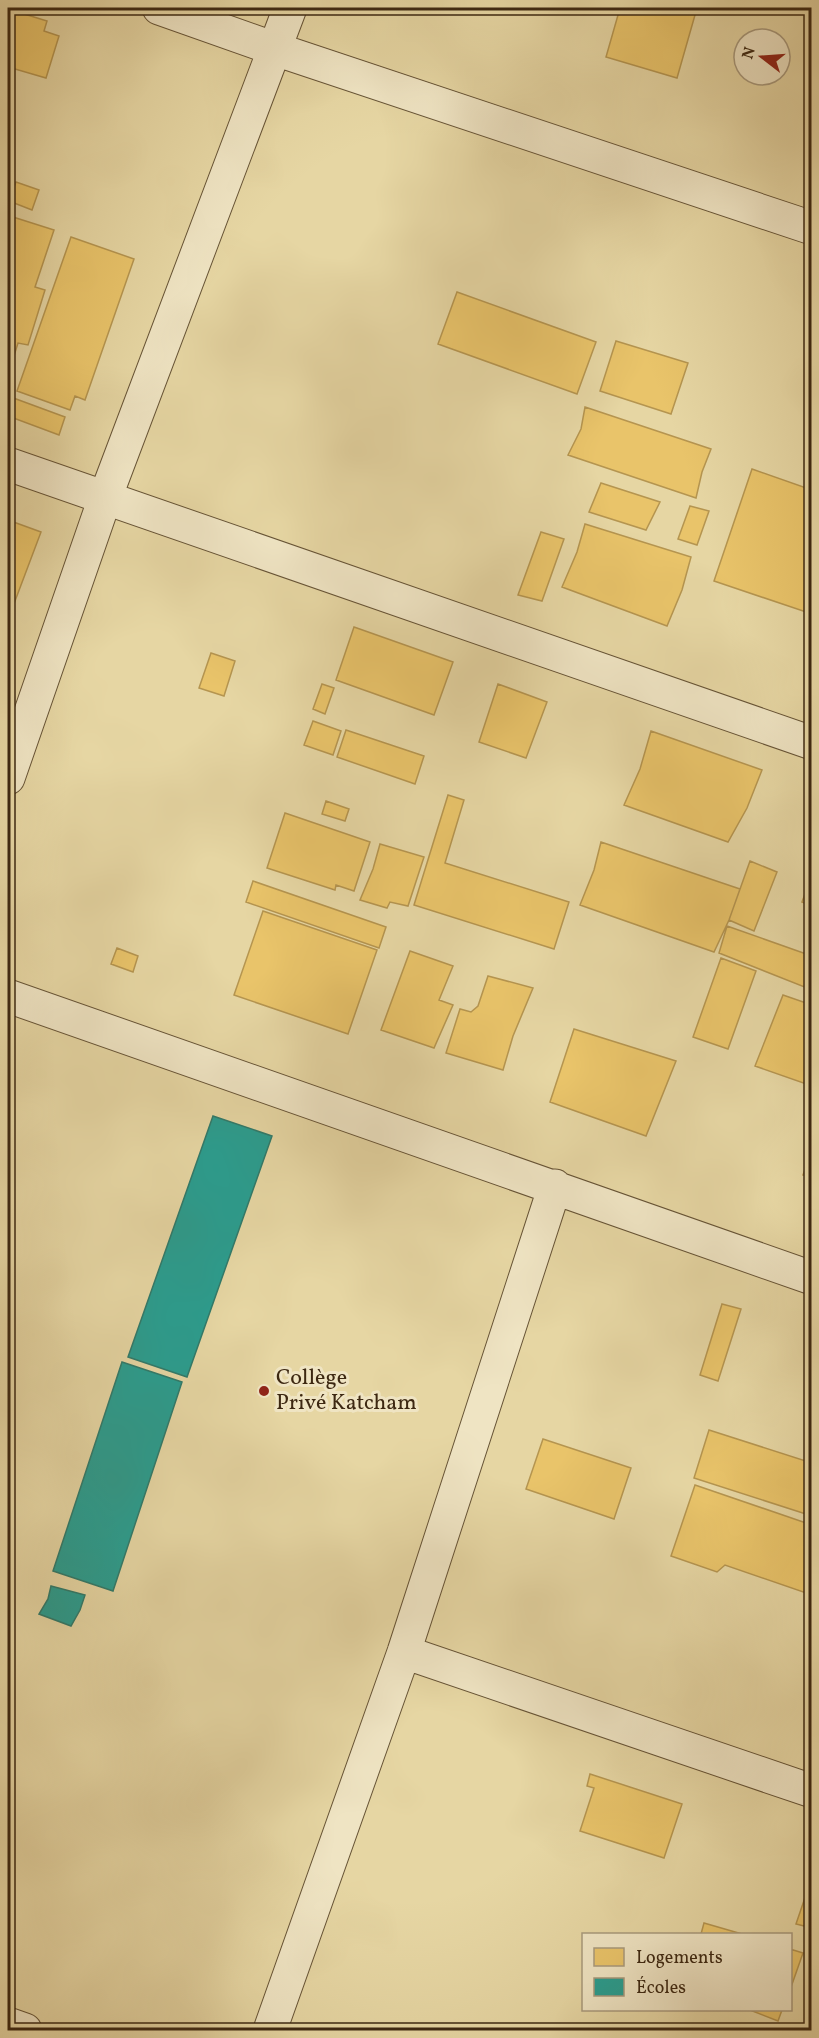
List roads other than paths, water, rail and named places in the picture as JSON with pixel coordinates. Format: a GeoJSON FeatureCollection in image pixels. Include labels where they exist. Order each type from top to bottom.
{"type":"FeatureCollection","features":[{"type":"Feature","properties":{"kind":"street"},"geometry":{"type":"LineString","coordinates":[[159,8],[274,49],[812,228]]}},
{"type":"Feature","properties":{"kind":"street"},"geometry":{"type":"LineString","coordinates":[[8,778],[105,498],[290,8]]}},
{"type":"Feature","properties":{"kind":"street"},"geometry":{"type":"LineString","coordinates":[[8,464],[812,743]]}},
{"type":"Feature","properties":{"kind":"street"},"geometry":{"type":"LineString","coordinates":[[8,996],[812,1278]]}},
{"type":"Feature","properties":{"kind":"street"},"geometry":{"type":"LineString","coordinates":[[270,2031],[404,1652],[555,1186]]}},
{"type":"Feature","properties":{"kind":"street"},"geometry":{"type":"LineString","coordinates":[[404,1652],[812,1791]]}},
{"type":"Feature","properties":{"kind":"street"},"geometry":{"type":"LineString","coordinates":[[8,2024],[25,2031]]}},
{"type":"Feature","properties":{"kind":"place","name":"Collège Privé Katcham"},"geometry":{"type":"Point","coordinates":[264,1391]}}]}
